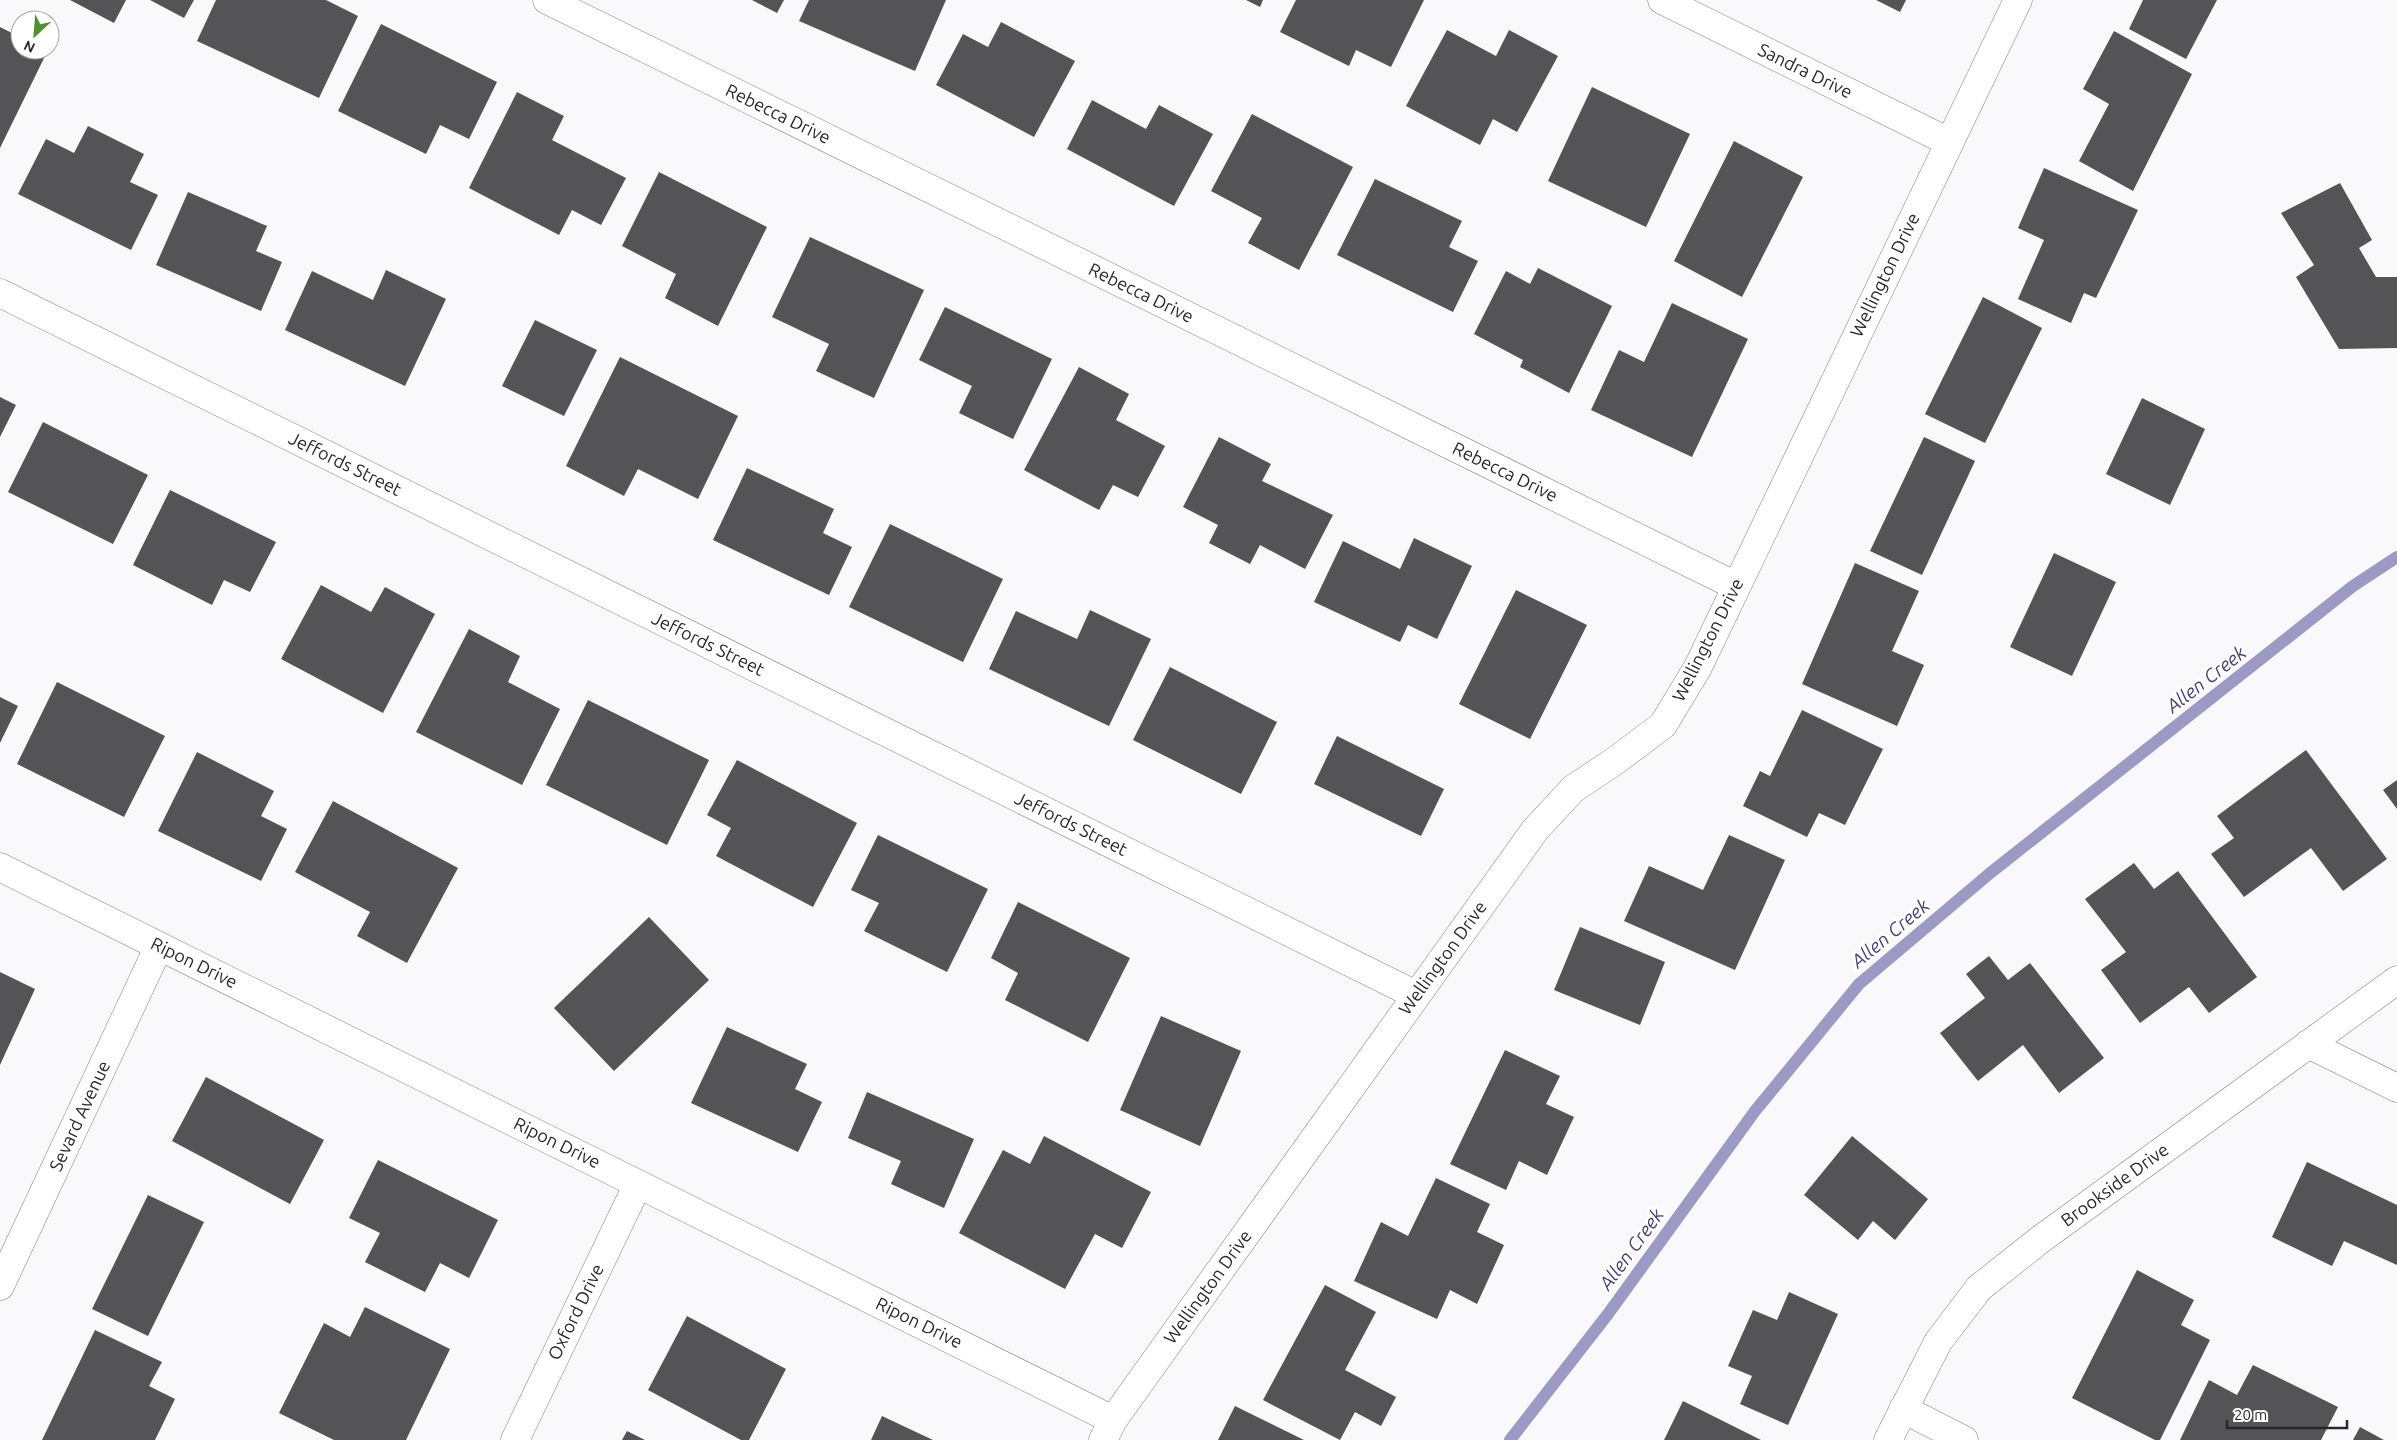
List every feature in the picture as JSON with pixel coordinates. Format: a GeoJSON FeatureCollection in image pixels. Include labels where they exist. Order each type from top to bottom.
{"type":"FeatureCollection","features":[{"type":"Feature","properties":{"kind":"street","name":"Rebecca Drive"},"geometry":{"type":"LineString","coordinates":[[547,0],[1736,586]]}},
{"type":"Feature","properties":{"kind":"street","name":"Sandra Drive"},"geometry":{"type":"LineString","coordinates":[[1662,0],[1948,142]]}},
{"type":"Feature","properties":{"kind":"street","name":"Wellington Drive"},"geometry":{"type":"LineString","coordinates":[[1108,1430],[1535,830],[1573,789],[1615,761],[1663,724],[1698,667],[1948,142],[2018,0]]}},
{"type":"Feature","properties":{"kind":"street","name":"Jeffords Street"},"geometry":{"type":"LineString","coordinates":[[0,293],[1416,995]]}},
{"type":"Feature","properties":{"kind":"street","name":"Ripon Drive"},"geometry":{"type":"LineString","coordinates":[[0,867],[638,1184],[1108,1430]]}},
{"type":"Feature","properties":{"kind":"street","name":"Sevard Avenue"},"geometry":{"type":"LineString","coordinates":[[0,1286],[159,946]]}},
{"type":"Feature","properties":{"kind":"street","name":"Brookside Drive"},"geometry":{"type":"LineString","coordinates":[[1888,1440],[1938,1342],[1979,1288],[2041,1239],[2397,980]]}},
{"type":"Feature","properties":{"kind":"street"},"geometry":{"type":"LineString","coordinates":[[2308,1044],[2397,1088]]}},
{"type":"Feature","properties":{"kind":"street","name":"Oxford Drive"},"geometry":{"type":"LineString","coordinates":[[515,1440],[638,1184]]}},
{"type":"Feature","properties":{"kind":"street"},"geometry":{"type":"LineString","coordinates":[[1903,1409],[1964,1440]]}},
{"type":"Feature","properties":{"kind":"building"},"geometry":{"type":"Polygon","coordinates":[[[70,0],[126,0],[114,23],[70,0]]]}},
{"type":"Feature","properties":{"kind":"building"},"geometry":{"type":"Polygon","coordinates":[[[150,0],[194,0],[184,18],[150,0]]]}},
{"type":"Feature","properties":{"kind":"building"},"geometry":{"type":"Polygon","coordinates":[[[216,0],[326,0],[358,16],[319,98],[197,41],[216,0]]]}},
{"type":"Feature","properties":{"kind":"building"},"geometry":{"type":"Polygon","coordinates":[[[752,0],[784,0],[777,13],[752,0]]]}},
{"type":"Feature","properties":{"kind":"building"},"geometry":{"type":"Polygon","coordinates":[[[809,0],[946,0],[915,71],[799,21],[809,0]]]}},
{"type":"Feature","properties":{"kind":"building"},"geometry":{"type":"Polygon","coordinates":[[[1246,0],[1263,0],[1260,7],[1246,0]]]}},
{"type":"Feature","properties":{"kind":"building"},"geometry":{"type":"Polygon","coordinates":[[[1296,0],[1424,0],[1391,67],[1356,50],[1349,66],[1280,32],[1296,0]]]}},
{"type":"Feature","properties":{"kind":"building"},"geometry":{"type":"Polygon","coordinates":[[[1876,0],[1906,0],[1900,12],[1876,0]]]}},
{"type":"Feature","properties":{"kind":"building"},"geometry":{"type":"Polygon","coordinates":[[[2143,0],[2217,0],[2186,59],[2129,29],[2143,0]]]}},
{"type":"Feature","properties":{"kind":"building"},"geometry":{"type":"Polygon","coordinates":[[[1001,22],[1075,61],[1034,137],[936,85],[963,34],[988,47],[1001,22]]]}},
{"type":"Feature","properties":{"kind":"building"},"geometry":{"type":"Polygon","coordinates":[[[381,24],[497,82],[469,139],[440,125],[426,154],[338,111],[381,24]]]}},
{"type":"Feature","properties":{"kind":"building"},"geometry":{"type":"Polygon","coordinates":[[[0,27],[10,32],[10,60],[43,60],[0,148],[0,27]]]}},
{"type":"Feature","properties":{"kind":"building"},"geometry":{"type":"Polygon","coordinates":[[[1447,30],[1496,56],[1509,30],[1558,56],[1517,132],[1493,119],[1480,145],[1406,106],[1447,30]]]}},
{"type":"Feature","properties":{"kind":"building"},"geometry":{"type":"Polygon","coordinates":[[[2114,31],[2192,74],[2133,191],[2079,161],[2109,104],[2083,89],[2114,31]]]}},
{"type":"Feature","properties":{"kind":"building"},"geometry":{"type":"Polygon","coordinates":[[[1592,87],[1690,134],[1646,227],[1548,181],[1592,87]]]}},
{"type":"Feature","properties":{"kind":"building"},"geometry":{"type":"Polygon","coordinates":[[[517,92],[564,116],[552,140],[626,178],[601,225],[572,210],[559,235],[469,188],[517,92]]]}},
{"type":"Feature","properties":{"kind":"building"},"geometry":{"type":"Polygon","coordinates":[[[1092,100],[1146,129],[1159,105],[1213,134],[1174,206],[1067,149],[1092,100]]]}},
{"type":"Feature","properties":{"kind":"building"},"geometry":{"type":"Polygon","coordinates":[[[1252,114],[1353,167],[1299,270],[1248,243],[1262,218],[1211,191],[1252,114]]]}},
{"type":"Feature","properties":{"kind":"building"},"geometry":{"type":"Polygon","coordinates":[[[88,126],[144,154],[130,182],[158,195],[131,250],[18,194],[46,139],[74,153],[88,126]]]}},
{"type":"Feature","properties":{"kind":"building"},"geometry":{"type":"Polygon","coordinates":[[[1734,141],[1803,177],[1742,297],[1674,261],[1734,141]]]}},
{"type":"Feature","properties":{"kind":"building"},"geometry":{"type":"Polygon","coordinates":[[[2044,168],[2138,210],[2096,298],[2084,293],[2071,323],[2018,299],[2044,240],[2018,228],[2044,168]]]}},
{"type":"Feature","properties":{"kind":"building"},"geometry":{"type":"Polygon","coordinates":[[[659,172],[767,227],[718,326],[665,298],[676,274],[622,246],[659,172]]]}},
{"type":"Feature","properties":{"kind":"building"},"geometry":{"type":"Polygon","coordinates":[[[1375,179],[1462,221],[1449,247],[1478,261],[1453,312],[1337,255],[1375,179]]]}},
{"type":"Feature","properties":{"kind":"building"},"geometry":{"type":"Polygon","coordinates":[[[2340,183],[2372,240],[2359,248],[2376,277],[2397,277],[2397,348],[2339,349],[2296,277],[2314,265],[2281,213],[2340,183]]]}},
{"type":"Feature","properties":{"kind":"building"},"geometry":{"type":"Polygon","coordinates":[[[188,192],[267,226],[256,251],[282,262],[261,311],[156,265],[188,192]]]}},
{"type":"Feature","properties":{"kind":"building"},"geometry":{"type":"Polygon","coordinates":[[[810,237],[924,290],[874,398],[816,371],[829,344],[772,317],[810,237]]]}},
{"type":"Feature","properties":{"kind":"building"},"geometry":{"type":"Polygon","coordinates":[[[1538,268],[1612,306],[1569,393],[1520,367],[1523,360],[1474,334],[1506,271],[1530,284],[1538,268]]]}},
{"type":"Feature","properties":{"kind":"building"},"geometry":{"type":"Polygon","coordinates":[[[386,270],[446,299],[405,386],[285,330],[312,271],[373,300],[386,270]]]}},
{"type":"Feature","properties":{"kind":"building"},"geometry":{"type":"Polygon","coordinates":[[[1983,297],[2042,328],[1985,443],[1925,414],[1983,297]]]}},
{"type":"Feature","properties":{"kind":"building"},"geometry":{"type":"Polygon","coordinates":[[[1672,303],[1748,339],[1692,457],[1591,410],[1619,350],[1644,362],[1672,303]]]}},
{"type":"Feature","properties":{"kind":"building"},"geometry":{"type":"Polygon","coordinates":[[[945,307],[1052,359],[1013,439],[959,413],[972,386],[919,360],[945,307]]]}},
{"type":"Feature","properties":{"kind":"building"},"geometry":{"type":"Polygon","coordinates":[[[535,320],[597,350],[564,416],[502,386],[535,320]]]}},
{"type":"Feature","properties":{"kind":"building"},"geometry":{"type":"Polygon","coordinates":[[[620,357],[738,416],[698,499],[638,469],[624,496],[566,466],[620,357]]]}},
{"type":"Feature","properties":{"kind":"building"},"geometry":{"type":"Polygon","coordinates":[[[1079,367],[1129,394],[1116,420],[1165,446],[1138,497],[1113,485],[1099,510],[1024,470],[1079,367]]]}},
{"type":"Feature","properties":{"kind":"building"},"geometry":{"type":"Polygon","coordinates":[[[0,397],[16,405],[0,437],[0,397]]]}},
{"type":"Feature","properties":{"kind":"building"},"geometry":{"type":"Polygon","coordinates":[[[2142,398],[2205,429],[2170,505],[2106,474],[2142,398]]]}},
{"type":"Feature","properties":{"kind":"building"},"geometry":{"type":"Polygon","coordinates":[[[43,422],[148,475],[113,544],[8,492],[43,422]]]}},
{"type":"Feature","properties":{"kind":"building"},"geometry":{"type":"Polygon","coordinates":[[[1219,437],[1271,464],[1262,481],[1333,515],[1305,569],[1260,545],[1250,564],[1209,543],[1218,525],[1183,507],[1219,437]]]}},
{"type":"Feature","properties":{"kind":"building"},"geometry":{"type":"Polygon","coordinates":[[[1924,437],[1975,461],[1922,575],[1870,551],[1924,437]]]}},
{"type":"Feature","properties":{"kind":"building"},"geometry":{"type":"Polygon","coordinates":[[[747,468],[834,509],[823,533],[852,547],[829,595],[713,540],[747,468]]]}},
{"type":"Feature","properties":{"kind":"building"},"geometry":{"type":"Polygon","coordinates":[[[170,490],[276,542],[250,592],[224,580],[212,605],[133,565],[170,490]]]}},
{"type":"Feature","properties":{"kind":"building"},"geometry":{"type":"Polygon","coordinates":[[[890,524],[1003,579],[963,662],[849,607],[890,524]]]}},
{"type":"Feature","properties":{"kind":"building"},"geometry":{"type":"Polygon","coordinates":[[[1414,538],[1472,566],[1437,639],[1408,625],[1400,642],[1314,602],[1343,541],[1400,569],[1414,538]]]}},
{"type":"Feature","properties":{"kind":"building"},"geometry":{"type":"Polygon","coordinates":[[[2054,553],[2116,582],[2072,676],[2010,647],[2054,553]]]}},
{"type":"Feature","properties":{"kind":"building"},"geometry":{"type":"Polygon","coordinates":[[[1855,563],[1919,591],[1892,651],[1924,665],[1897,726],[1802,684],[1855,563]]]}},
{"type":"Feature","properties":{"kind":"building"},"geometry":{"type":"Polygon","coordinates":[[[321,585],[371,612],[385,587],[435,614],[383,713],[281,659],[321,585]]]}},
{"type":"Feature","properties":{"kind":"building"},"geometry":{"type":"Polygon","coordinates":[[[1516,590],[1587,625],[1530,739],[1459,704],[1516,590]]]}},
{"type":"Feature","properties":{"kind":"building"},"geometry":{"type":"Polygon","coordinates":[[[1090,610],[1151,639],[1109,726],[989,669],[1016,611],[1077,639],[1090,610]]]}},
{"type":"Feature","properties":{"kind":"building"},"geometry":{"type":"Polygon","coordinates":[[[469,629],[520,656],[508,682],[560,709],[522,785],[416,732],[469,629]]]}},
{"type":"Feature","properties":{"kind":"building"},"geometry":{"type":"Polygon","coordinates":[[[1170,667],[1277,722],[1241,794],[1133,740],[1170,667]]]}},
{"type":"Feature","properties":{"kind":"building"},"geometry":{"type":"Polygon","coordinates":[[[57,682],[165,736],[124,817],[17,764],[57,682]]]}},
{"type":"Feature","properties":{"kind":"building"},"geometry":{"type":"Polygon","coordinates":[[[0,697],[18,706],[0,743],[0,697]]]}},
{"type":"Feature","properties":{"kind":"building"},"geometry":{"type":"Polygon","coordinates":[[[588,700],[709,760],[667,845],[546,785],[588,700]]]}},
{"type":"Feature","properties":{"kind":"building"},"geometry":{"type":"Polygon","coordinates":[[[1802,710],[1883,749],[1845,825],[1819,813],[1807,837],[1743,806],[1760,771],[1770,776],[1802,710]]]}},
{"type":"Feature","properties":{"kind":"building"},"geometry":{"type":"Polygon","coordinates":[[[1337,736],[1444,789],[1421,836],[1314,784],[1337,736]]]}},
{"type":"Feature","properties":{"kind":"building"},"geometry":{"type":"Polygon","coordinates":[[[2306,750],[2387,859],[2343,891],[2311,848],[2244,897],[2211,854],[2234,838],[2217,816],[2306,750]]]}},
{"type":"Feature","properties":{"kind":"building"},"geometry":{"type":"Polygon","coordinates":[[[197,752],[274,791],[261,816],[287,829],[261,881],[158,831],[197,752]]]}},
{"type":"Feature","properties":{"kind":"building"},"geometry":{"type":"Polygon","coordinates":[[[737,760],[857,823],[813,907],[716,856],[731,828],[707,815],[737,760]]]}},
{"type":"Feature","properties":{"kind":"building"},"geometry":{"type":"Polygon","coordinates":[[[2397,780],[2397,809],[2383,790],[2397,780]]]}},
{"type":"Feature","properties":{"kind":"building"},"geometry":{"type":"Polygon","coordinates":[[[333,801],[458,868],[407,963],[357,936],[370,912],[295,872],[333,801]]]}},
{"type":"Feature","properties":{"kind":"building"},"geometry":{"type":"Polygon","coordinates":[[[878,835],[988,889],[947,972],[864,931],[879,903],[851,890],[878,835]]]}},
{"type":"Feature","properties":{"kind":"building"},"geometry":{"type":"Polygon","coordinates":[[[1729,835],[1785,860],[1735,970],[1624,921],[1649,866],[1703,890],[1729,835]]]}},
{"type":"Feature","properties":{"kind":"building"},"geometry":{"type":"Polygon","coordinates":[[[2134,863],[2154,889],[2178,871],[2257,977],[2209,1013],[2189,987],[2140,1023],[2101,970],[2126,952],[2085,899],[2134,863]]]}},
{"type":"Feature","properties":{"kind":"building"},"geometry":{"type":"Polygon","coordinates":[[[1018,902],[1130,958],[1088,1042],[1005,1000],[1018,973],[991,958],[1018,902]]]}},
{"type":"Feature","properties":{"kind":"building"},"geometry":{"type":"Polygon","coordinates":[[[649,917],[709,980],[614,1071],[554,1008],[649,917]]]}},
{"type":"Feature","properties":{"kind":"building"},"geometry":{"type":"Polygon","coordinates":[[[1580,927],[1665,962],[1640,1025],[1554,990],[1580,927]]]}},
{"type":"Feature","properties":{"kind":"building"},"geometry":{"type":"Polygon","coordinates":[[[1989,956],[2008,980],[2030,963],[2104,1058],[2059,1093],[2023,1045],[1978,1081],[1940,1033],[1985,998],[1966,974],[1989,956]]]}},
{"type":"Feature","properties":{"kind":"building"},"geometry":{"type":"Polygon","coordinates":[[[0,972],[35,989],[0,1065],[0,972]]]}},
{"type":"Feature","properties":{"kind":"building"},"geometry":{"type":"Polygon","coordinates":[[[1161,1016],[1241,1051],[1200,1146],[1120,1110],[1161,1016]]]}},
{"type":"Feature","properties":{"kind":"building"},"geometry":{"type":"Polygon","coordinates":[[[727,1027],[807,1064],[795,1089],[822,1102],[798,1152],[691,1103],[727,1027]]]}},
{"type":"Feature","properties":{"kind":"building"},"geometry":{"type":"Polygon","coordinates":[[[1505,1050],[1560,1076],[1546,1104],[1574,1117],[1547,1175],[1519,1161],[1506,1190],[1450,1164],[1505,1050]]]}},
{"type":"Feature","properties":{"kind":"building"},"geometry":{"type":"Polygon","coordinates":[[[206,1077],[324,1140],[290,1204],[172,1141],[206,1077]]]}},
{"type":"Feature","properties":{"kind":"building"},"geometry":{"type":"Polygon","coordinates":[[[867,1092],[974,1139],[944,1208],[891,1184],[901,1161],[848,1138],[867,1092]]]}},
{"type":"Feature","properties":{"kind":"building"},"geometry":{"type":"Polygon","coordinates":[[[1044,1136],[1151,1192],[1122,1248],[1095,1234],[1065,1289],[959,1233],[1003,1150],[1030,1164],[1044,1136]]]}},
{"type":"Feature","properties":{"kind":"building"},"geometry":{"type":"Polygon","coordinates":[[[1852,1136],[1928,1199],[1895,1240],[1873,1221],[1858,1240],[1804,1195],[1852,1136]]]}},
{"type":"Feature","properties":{"kind":"building"},"geometry":{"type":"Polygon","coordinates":[[[378,1160],[498,1220],[469,1278],[440,1263],[425,1292],[365,1262],[380,1233],[349,1218],[378,1160]]]}},
{"type":"Feature","properties":{"kind":"building"},"geometry":{"type":"Polygon","coordinates":[[[2307,1162],[2397,1205],[2397,1265],[2344,1241],[2332,1266],[2272,1237],[2307,1162]]]}},
{"type":"Feature","properties":{"kind":"building"},"geometry":{"type":"Polygon","coordinates":[[[1436,1178],[1490,1204],[1477,1232],[1504,1245],[1477,1304],[1450,1290],[1437,1319],[1354,1281],[1381,1222],[1408,1236],[1436,1178]]]}},
{"type":"Feature","properties":{"kind":"building"},"geometry":{"type":"Polygon","coordinates":[[[148,1195],[204,1222],[148,1336],[92,1309],[148,1195]]]}},
{"type":"Feature","properties":{"kind":"building"},"geometry":{"type":"Polygon","coordinates":[[[2137,1270],[2194,1300],[2181,1325],[2210,1340],[2160,1440],[2155,1440],[2072,1398],[2137,1270]]]}},
{"type":"Feature","properties":{"kind":"building"},"geometry":{"type":"Polygon","coordinates":[[[1325,1285],[1376,1312],[1345,1370],[1396,1397],[1381,1426],[1355,1412],[1340,1440],[1263,1400],[1325,1285]]]}},
{"type":"Feature","properties":{"kind":"building"},"geometry":{"type":"Polygon","coordinates":[[[1789,1292],[1838,1314],[1788,1425],[1740,1404],[1752,1376],[1728,1366],[1753,1310],[1777,1320],[1789,1292]]]}},
{"type":"Feature","properties":{"kind":"building"},"geometry":{"type":"Polygon","coordinates":[[[365,1307],[450,1349],[406,1440],[334,1440],[279,1413],[324,1323],[350,1337],[365,1307]]]}},
{"type":"Feature","properties":{"kind":"building"},"geometry":{"type":"Polygon","coordinates":[[[687,1316],[786,1369],[749,1440],[741,1440],[648,1390],[687,1316]]]}},
{"type":"Feature","properties":{"kind":"building"},"geometry":{"type":"Polygon","coordinates":[[[95,1330],[162,1362],[149,1386],[175,1399],[155,1440],[42,1440],[95,1330]]]}},
{"type":"Feature","properties":{"kind":"building"},"geometry":{"type":"Polygon","coordinates":[[[2253,1365],[2338,1407],[2321,1440],[2180,1440],[2209,1380],[2237,1395],[2253,1365]]]}},
{"type":"Feature","properties":{"kind":"building"},"geometry":{"type":"Polygon","coordinates":[[[1683,1401],[1761,1440],[1664,1440],[1683,1401]]]}},
{"type":"Feature","properties":{"kind":"building"},"geometry":{"type":"Polygon","coordinates":[[[1235,1406],[1304,1440],[1218,1440],[1235,1406]]]}},
{"type":"Feature","properties":{"kind":"building"},"geometry":{"type":"Polygon","coordinates":[[[882,1416],[933,1440],[871,1440],[882,1416]]]}},
{"type":"Feature","properties":{"kind":"building"},"geometry":{"type":"Polygon","coordinates":[[[2360,1427],[2384,1440],[2353,1440],[2360,1427]]]}},
{"type":"Feature","properties":{"kind":"building"},"geometry":{"type":"Polygon","coordinates":[[[627,1431],[645,1440],[622,1440],[627,1431]]]}},
{"type":"Feature","properties":{"kind":"waterway","name":"Allen Creek"},"geometry":{"type":"LineString","coordinates":[[1510,1440],[1608,1314],[1755,1111],[1859,984],[1989,874],[2353,586],[2397,557]]}}]}
